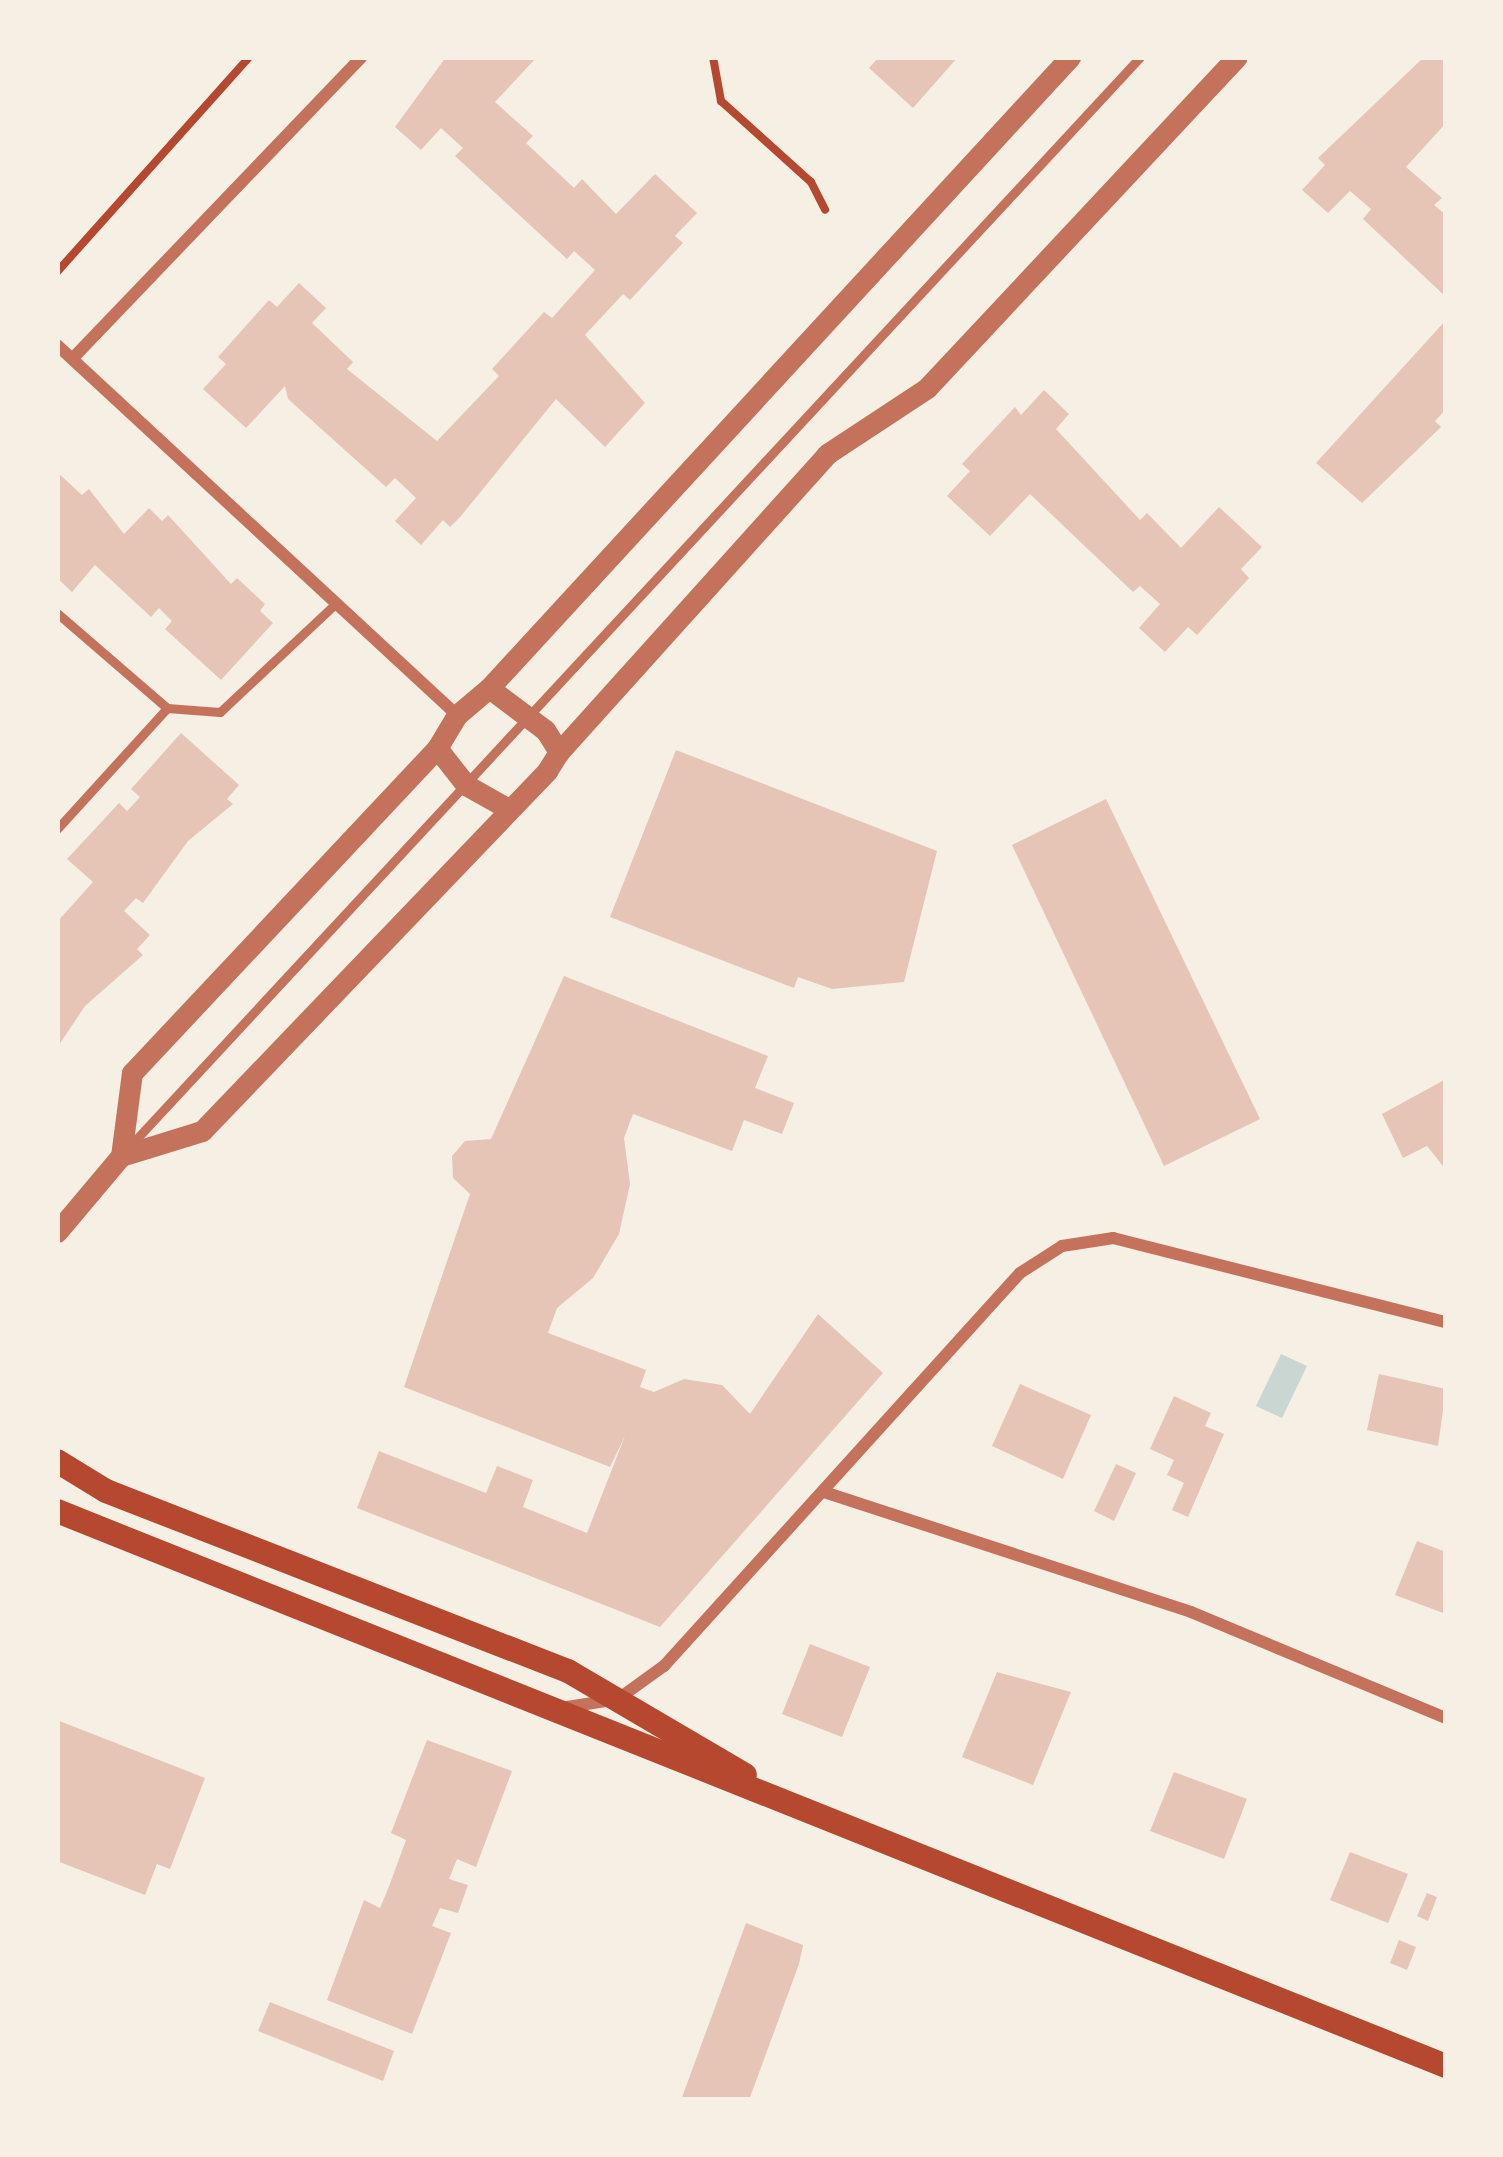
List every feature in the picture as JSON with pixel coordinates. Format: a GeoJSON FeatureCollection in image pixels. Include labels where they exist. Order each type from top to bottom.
{"type":"FeatureCollection","features":[{"type":"Feature","properties":{"kind":"main road"},"geometry":{"type":"LineString","coordinates":[[57,1461],[106,1491],[568,1671],[804,1809]]}},
{"type":"Feature","properties":{"kind":"main road"},"geometry":{"type":"LineString","coordinates":[[57,1511],[489,1689],[804,1809],[1446,2066]]}},
{"type":"Feature","properties":{"kind":"street"},"geometry":{"type":"LineString","coordinates":[[73,358],[362,57]]}},
{"type":"Feature","properties":{"kind":"street"},"geometry":{"type":"LineString","coordinates":[[57,1232],[121,1156],[132,1073],[436,748],[457,715],[489,688],[1070,57]]}},
{"type":"Feature","properties":{"kind":"street"},"geometry":{"type":"LineString","coordinates":[[121,1156],[202,1131],[559,752],[826,454],[927,388],[1237,57]]}},
{"type":"Feature","properties":{"kind":"street"},"geometry":{"type":"LineString","coordinates":[[57,345],[457,715]]}},
{"type":"Feature","properties":{"kind":"street"},"geometry":{"type":"LineString","coordinates":[[489,688],[530,712],[559,752]]}},
{"type":"Feature","properties":{"kind":"street"},"geometry":{"type":"LineString","coordinates":[[436,748],[466,785],[505,807]]}},
{"type":"Feature","properties":{"kind":"street"},"geometry":{"type":"LineString","coordinates":[[489,1689],[574,1709],[618,1699],[664,1666],[1020,1273],[1061,1246],[1113,1238],[1446,1322]]}},
{"type":"Feature","properties":{"kind":"street"},"geometry":{"type":"LineString","coordinates":[[824,1492],[1190,1612],[1446,1718]]}},
{"type":"Feature","properties":{"kind":"lane"},"geometry":{"type":"LineString","coordinates":[[121,1156],[1140,57]]}},
{"type":"Feature","properties":{"kind":"lane"},"geometry":{"type":"LineString","coordinates":[[57,614],[167,709],[220,712],[336,603]]}},
{"type":"Feature","properties":{"kind":"lane"},"geometry":{"type":"LineString","coordinates":[[57,830],[167,709]]}},
{"type":"Feature","properties":{"kind":"path"},"geometry":{"type":"LineString","coordinates":[[57,272],[249,57]]}},
{"type":"Feature","properties":{"kind":"path"},"geometry":{"type":"LineString","coordinates":[[713,57],[721,101],[812,182],[825,210]]}},
{"type":"Feature","properties":{"kind":"shaded area"},"geometry":{"type":"Polygon","coordinates":[[[1281,1354],[1307,1366],[1282,1418],[1256,1406],[1281,1354]]]}},
{"type":"Feature","properties":{"kind":"building"},"geometry":{"type":"Polygon","coordinates":[[[446,57],[537,57],[495,102],[533,136],[526,143],[574,188],[582,179],[616,214],[655,174],[697,213],[675,236],[683,243],[630,300],[623,294],[585,335],[645,403],[605,447],[556,399],[461,516],[450,527],[443,520],[421,545],[395,521],[416,498],[395,478],[386,487],[288,399],[285,386],[246,428],[203,389],[226,364],[218,357],[269,300],[277,307],[299,283],[326,308],[312,323],[353,362],[347,369],[437,441],[499,376],[492,369],[544,312],[552,318],[595,270],[574,251],[567,259],[455,156],[463,148],[441,128],[421,150],[395,127],[446,57]]]}},
{"type":"Feature","properties":{"kind":"building"},"geometry":{"type":"Polygon","coordinates":[[[879,57],[958,57],[913,108],[869,68],[879,57]]]}},
{"type":"Feature","properties":{"kind":"building"},"geometry":{"type":"Polygon","coordinates":[[[1424,57],[1446,57],[1446,123],[1406,167],[1442,198],[1434,205],[1446,215],[1446,297],[1363,219],[1371,209],[1350,191],[1328,213],[1302,190],[1325,165],[1318,158],[1424,57]]]}},
{"type":"Feature","properties":{"kind":"building"},"geometry":{"type":"Polygon","coordinates":[[[1446,320],[1446,409],[1435,421],[1441,427],[1362,503],[1316,463],[1446,320]]]}},
{"type":"Feature","properties":{"kind":"building"},"geometry":{"type":"Polygon","coordinates":[[[1044,390],[1069,414],[1056,429],[1140,520],[1147,513],[1181,548],[1219,507],[1262,547],[1241,569],[1249,578],[1197,635],[1188,627],[1165,652],[1139,628],[1160,604],[1140,586],[1133,592],[1030,494],[990,536],[947,496],[970,471],[962,464],[1015,407],[1021,415],[1044,390]]]}},
{"type":"Feature","properties":{"kind":"building"},"geometry":{"type":"Polygon","coordinates":[[[57,472],[82,495],[89,489],[124,534],[149,508],[162,521],[168,515],[231,584],[237,578],[265,604],[260,611],[273,623],[221,680],[165,629],[172,621],[159,608],[151,617],[95,565],[72,592],[57,578],[57,472]]]}},
{"type":"Feature","properties":{"kind":"building"},"geometry":{"type":"Polygon","coordinates":[[[181,733],[239,785],[227,799],[233,804],[188,841],[143,903],[136,898],[124,911],[150,935],[137,949],[143,955],[85,1006],[57,1048],[57,922],[93,882],[67,859],[119,803],[127,811],[140,797],[131,789],[181,733]]]}},
{"type":"Feature","properties":{"kind":"building"},"geometry":{"type":"Polygon","coordinates":[[[676,750],[937,851],[904,982],[832,989],[798,977],[794,988],[610,917],[676,750]]]}},
{"type":"Feature","properties":{"kind":"building"},"geometry":{"type":"Polygon","coordinates":[[[1106,799],[1260,1119],[1164,1166],[1012,845],[1106,799]]]}},
{"type":"Feature","properties":{"kind":"building"},"geometry":{"type":"Polygon","coordinates":[[[564,976],[768,1056],[755,1088],[794,1103],[782,1134],[744,1120],[732,1151],[633,1114],[624,1138],[630,1184],[619,1234],[593,1278],[557,1308],[548,1333],[646,1370],[640,1387],[654,1392],[684,1379],[722,1385],[750,1414],[818,1314],[883,1373],[660,1627],[357,1508],[379,1451],[486,1493],[497,1466],[533,1480],[523,1507],[587,1533],[625,1436],[610,1467],[404,1387],[470,1194],[453,1178],[452,1156],[465,1141],[491,1139],[564,976]]]}},
{"type":"Feature","properties":{"kind":"building"},"geometry":{"type":"Polygon","coordinates":[[[1446,1079],[1446,1170],[1427,1146],[1403,1158],[1382,1114],[1446,1079]]]}},
{"type":"Feature","properties":{"kind":"building"},"geometry":{"type":"Polygon","coordinates":[[[1379,1374],[1446,1389],[1438,1446],[1367,1430],[1379,1374]]]}},
{"type":"Feature","properties":{"kind":"building"},"geometry":{"type":"Polygon","coordinates":[[[1020,1384],[1091,1415],[1063,1479],[992,1446],[1020,1384]]]}},
{"type":"Feature","properties":{"kind":"building"},"geometry":{"type":"Polygon","coordinates":[[[1174,1396],[1211,1413],[1205,1426],[1224,1434],[1188,1517],[1172,1510],[1184,1483],[1167,1475],[1174,1460],[1150,1449],[1174,1396]]]}},
{"type":"Feature","properties":{"kind":"building"},"geometry":{"type":"Polygon","coordinates":[[[1116,1464],[1136,1473],[1114,1521],[1094,1511],[1116,1464]]]}},
{"type":"Feature","properties":{"kind":"building"},"geometry":{"type":"Polygon","coordinates":[[[1417,1541],[1446,1552],[1446,1614],[1395,1595],[1417,1541]]]}},
{"type":"Feature","properties":{"kind":"building"},"geometry":{"type":"Polygon","coordinates":[[[810,1644],[870,1667],[842,1737],[782,1714],[810,1644]]]}},
{"type":"Feature","properties":{"kind":"building"},"geometry":{"type":"Polygon","coordinates":[[[997,1672],[1071,1692],[1033,1785],[962,1757],[997,1672]]]}},
{"type":"Feature","properties":{"kind":"building"},"geometry":{"type":"Polygon","coordinates":[[[57,1720],[205,1778],[170,1869],[157,1864],[145,1895],[57,1861],[57,1720]]]}},
{"type":"Feature","properties":{"kind":"building"},"geometry":{"type":"Polygon","coordinates":[[[427,1740],[512,1771],[476,1867],[457,1859],[449,1879],[468,1885],[458,1913],[440,1908],[432,1926],[451,1933],[412,2034],[327,2000],[364,1900],[380,1908],[388,1889],[406,1840],[391,1833],[427,1740]]]}},
{"type":"Feature","properties":{"kind":"building"},"geometry":{"type":"Polygon","coordinates":[[[1174,1772],[1247,1799],[1224,1859],[1150,1831],[1174,1772]]]}},
{"type":"Feature","properties":{"kind":"building"},"geometry":{"type":"Polygon","coordinates":[[[1350,1852],[1408,1874],[1388,1923],[1330,1900],[1350,1852]]]}},
{"type":"Feature","properties":{"kind":"building"},"geometry":{"type":"Polygon","coordinates":[[[1427,1893],[1437,1897],[1428,1921],[1417,1916],[1427,1893]]]}},
{"type":"Feature","properties":{"kind":"building"},"geometry":{"type":"Polygon","coordinates":[[[746,1923],[803,1945],[799,1964],[749,2100],[681,2100],[746,1923]]]}},
{"type":"Feature","properties":{"kind":"building"},"geometry":{"type":"Polygon","coordinates":[[[1399,1940],[1416,1947],[1407,1970],[1390,1963],[1399,1940]]]}},
{"type":"Feature","properties":{"kind":"building"},"geometry":{"type":"Polygon","coordinates":[[[270,2002],[394,2051],[383,2081],[258,2031],[270,2002]]]}}]}
